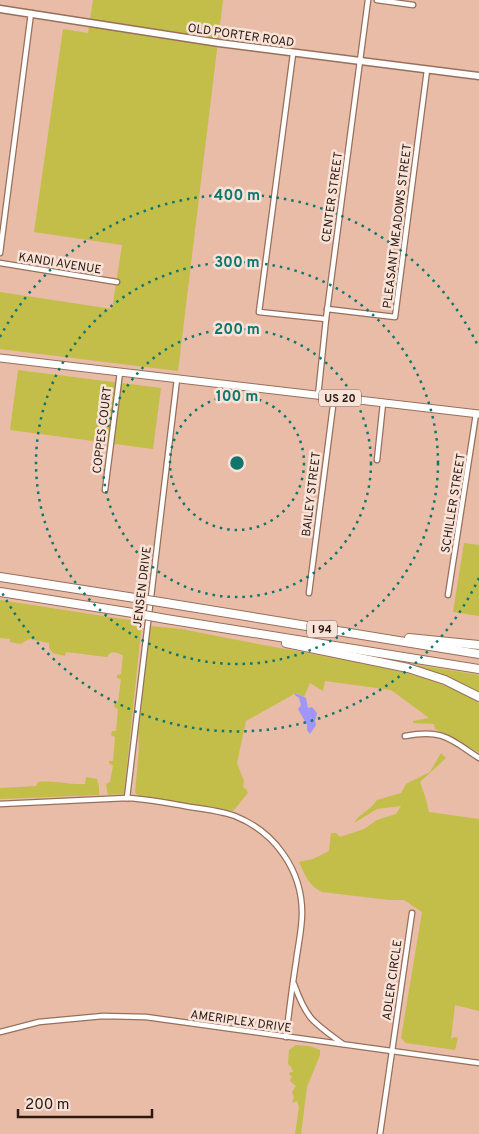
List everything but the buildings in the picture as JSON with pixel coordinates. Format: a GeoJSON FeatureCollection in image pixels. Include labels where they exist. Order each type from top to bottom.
{"type":"FeatureCollection","features":[{"type":"Feature","properties":{"kind":"highway","name":"I 94"},"geometry":{"type":"LineString","coordinates":[[0,577],[479,654]]}},
{"type":"Feature","properties":{"kind":"highway","name":"I 94"},"geometry":{"type":"LineString","coordinates":[[0,592],[479,669]]}},
{"type":"Feature","properties":{"kind":"highway"},"geometry":{"type":"LineString","coordinates":[[178,620],[225,633],[292,644],[408,668],[445,680],[479,697]]}},
{"type":"Feature","properties":{"kind":"highway"},"geometry":{"type":"LineString","coordinates":[[340,632],[479,645]]}},
{"type":"Feature","properties":{"kind":"main road","name":"US 20"},"geometry":{"type":"LineString","coordinates":[[0,358],[478,414]]}},
{"type":"Feature","properties":{"kind":"street","name":"CENTER STREET"},"geometry":{"type":"LineString","coordinates":[[318,396],[326,319],[368,0]]}},
{"type":"Feature","properties":{"kind":"street"},"geometry":{"type":"LineString","coordinates":[[377,0],[413,4]]}},
{"type":"Feature","properties":{"kind":"street","name":"OLD PORTER ROAD"},"geometry":{"type":"LineString","coordinates":[[0,8],[220,44],[479,76]]}},
{"type":"Feature","properties":{"kind":"street"},"geometry":{"type":"LineString","coordinates":[[0,253],[31,14]]}},
{"type":"Feature","properties":{"kind":"street"},"geometry":{"type":"LineString","coordinates":[[293,54],[259,312],[326,319]]}},
{"type":"Feature","properties":{"kind":"street","name":"PLEASANT MEADOWS STREET"},"geometry":{"type":"LineString","coordinates":[[328,309],[395,318],[427,70]]}},
{"type":"Feature","properties":{"kind":"street","name":"KANDI AVENUE"},"geometry":{"type":"LineString","coordinates":[[0,263],[117,282]]}},
{"type":"Feature","properties":{"kind":"street","name":"COPPES COURT"},"geometry":{"type":"LineString","coordinates":[[105,490],[120,372]]}},
{"type":"Feature","properties":{"kind":"street","name":"JENSEN DRIVE"},"geometry":{"type":"LineString","coordinates":[[126,798],[177,379]]}},
{"type":"Feature","properties":{"kind":"street","name":"BAILEY STREET"},"geometry":{"type":"LineString","coordinates":[[309,594],[334,398]]}},
{"type":"Feature","properties":{"kind":"street"},"geometry":{"type":"LineString","coordinates":[[377,460],[383,403]]}},
{"type":"Feature","properties":{"kind":"street","name":"SCHILLER STREET"},"geometry":{"type":"LineString","coordinates":[[448,595],[478,414]]}},
{"type":"Feature","properties":{"kind":"street"},"geometry":{"type":"LineString","coordinates":[[405,736],[424,733],[437,734],[450,739],[479,758]]}},
{"type":"Feature","properties":{"kind":"street"},"geometry":{"type":"LineString","coordinates":[[0,804],[126,798],[188,806],[234,816],[259,829],[273,840],[293,871],[301,899],[300,927],[286,1037]]}},
{"type":"Feature","properties":{"kind":"street","name":"ADLER CIRCLE"},"geometry":{"type":"LineString","coordinates":[[380,1134],[412,913]]}},
{"type":"Feature","properties":{"kind":"street"},"geometry":{"type":"LineString","coordinates":[[293,982],[310,1019],[344,1045]]}},
{"type":"Feature","properties":{"kind":"street","name":"AMERIPLEX DRIVE"},"geometry":{"type":"LineString","coordinates":[[0,1032],[40,1022],[103,1016],[146,1017],[479,1063]]}},
{"type":"Feature","properties":{"kind":"shaded area"},"geometry":{"type":"Polygon","coordinates":[[[93,0],[223,0],[178,371],[0,349],[0,292],[112,309],[122,245],[34,232],[63,29],[88,33],[93,0]]]}},
{"type":"Feature","properties":{"kind":"shaded area"},"geometry":{"type":"Polygon","coordinates":[[[18,370],[161,388],[153,449],[10,430],[18,370]]]}},
{"type":"Feature","properties":{"kind":"shaded area"},"geometry":{"type":"Polygon","coordinates":[[[464,543],[479,545],[479,616],[453,612],[464,543]]]}},
{"type":"Feature","properties":{"kind":"shaded area"},"geometry":{"type":"Polygon","coordinates":[[[0,600],[142,622],[124,794],[108,795],[106,784],[110,782],[113,766],[109,761],[113,761],[115,737],[111,735],[112,731],[116,731],[118,709],[114,707],[115,703],[118,702],[121,679],[117,678],[117,675],[121,674],[123,655],[112,652],[107,657],[66,652],[65,656],[53,653],[49,648],[49,643],[29,639],[21,644],[10,642],[10,639],[0,638],[0,600]]]}},
{"type":"Feature","properties":{"kind":"shaded area"},"geometry":{"type":"Polygon","coordinates":[[[150,626],[182,629],[367,664],[417,676],[449,687],[479,703],[479,753],[435,729],[434,724],[413,723],[413,721],[429,718],[391,690],[325,681],[323,691],[310,683],[304,697],[296,693],[246,721],[237,763],[244,781],[243,787],[248,793],[233,811],[140,796],[135,793],[139,748],[138,729],[150,626]]]}},
{"type":"Feature","properties":{"kind":"shaded area"},"geometry":{"type":"Polygon","coordinates":[[[418,665],[479,675],[479,694],[463,685],[417,668],[418,665]]]}},
{"type":"Feature","properties":{"kind":"shaded area"},"geometry":{"type":"Polygon","coordinates":[[[295,693],[306,698],[308,708],[312,707],[317,713],[316,725],[310,734],[298,709],[301,705],[295,693]]]}},
{"type":"Feature","properties":{"kind":"shaded area"},"geometry":{"type":"Polygon","coordinates":[[[441,753],[446,758],[420,782],[429,812],[479,819],[479,1011],[455,1005],[451,1039],[454,1037],[458,1038],[455,1050],[406,1043],[401,1038],[422,912],[404,900],[322,892],[310,883],[299,862],[313,859],[329,851],[331,833],[336,833],[340,837],[364,829],[377,820],[396,814],[401,806],[377,809],[354,823],[377,800],[401,793],[406,784],[430,772],[441,753]]]}},
{"type":"Feature","properties":{"kind":"shaded area"},"geometry":{"type":"Polygon","coordinates":[[[86,777],[97,779],[99,795],[0,799],[0,788],[36,786],[38,782],[85,784],[86,777]]]}},
{"type":"Feature","properties":{"kind":"shaded area"},"geometry":{"type":"Polygon","coordinates":[[[296,1045],[309,1046],[320,1050],[320,1055],[307,1087],[301,1134],[295,1134],[299,1107],[297,1101],[292,1103],[294,1097],[292,1092],[296,1086],[290,1081],[292,1076],[289,1075],[290,1072],[293,1072],[288,1064],[289,1050],[296,1045]]]}}]}
